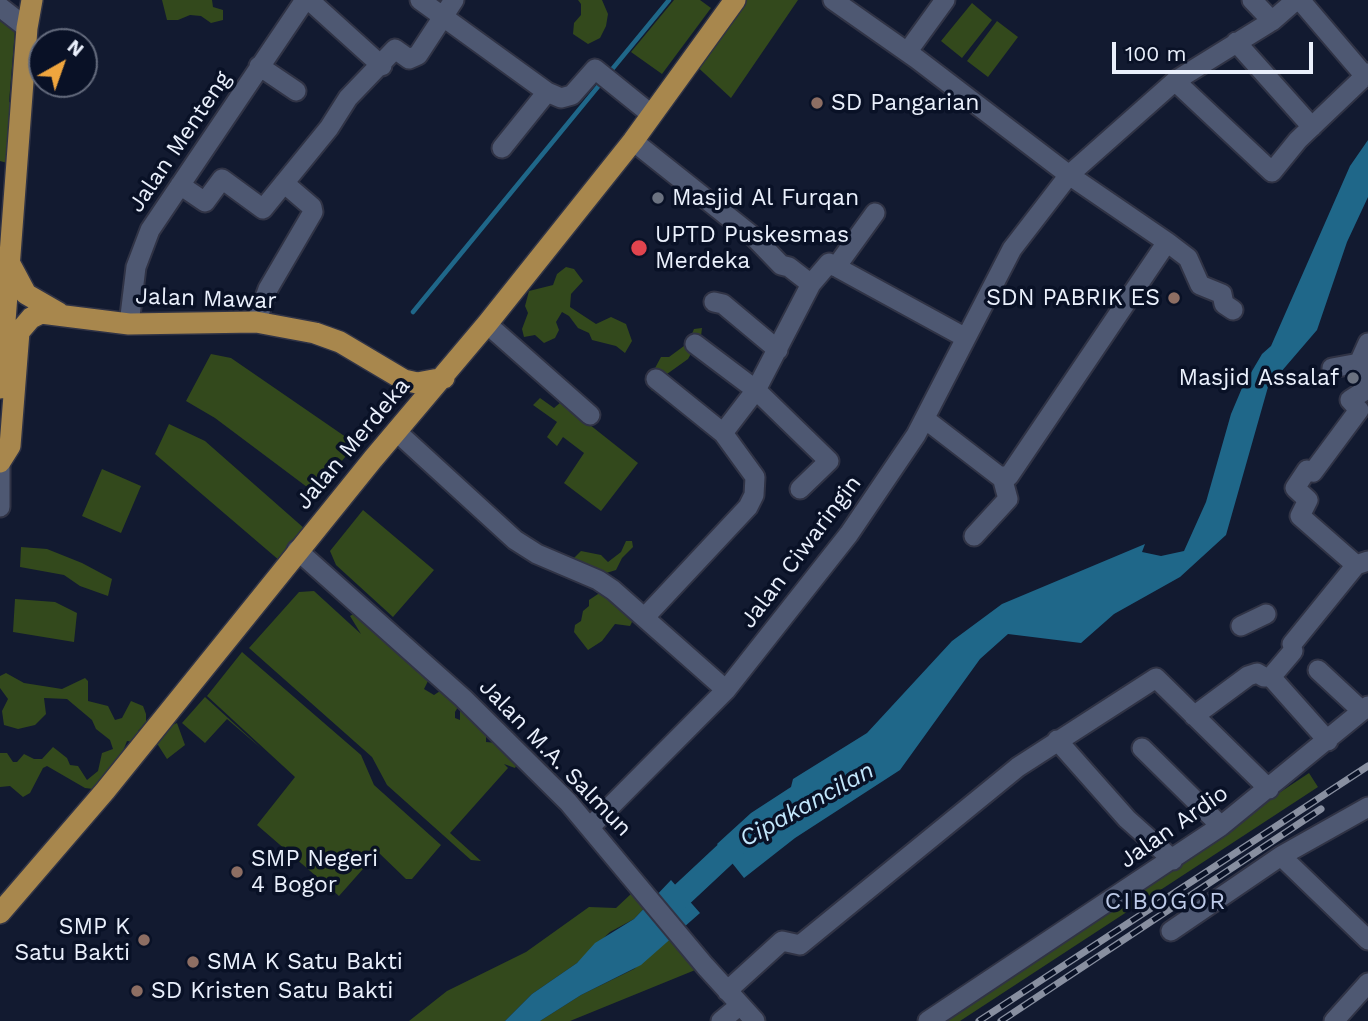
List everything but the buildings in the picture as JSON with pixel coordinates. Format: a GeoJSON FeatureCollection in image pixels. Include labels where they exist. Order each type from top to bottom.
{"type":"FeatureCollection","features":[{"type":"Feature","properties":{"kind":"main road"},"geometry":{"type":"LineString","coordinates":[[0,393],[6,266],[27,28],[33,0]]}},
{"type":"Feature","properties":{"kind":"main road","name":"Jalan Merdeka"},"geometry":{"type":"LineString","coordinates":[[0,913],[9,893],[105,790],[297,550],[487,324],[633,141],[735,0]]}},
{"type":"Feature","properties":{"kind":"main road"},"geometry":{"type":"LineString","coordinates":[[6,266],[21,289],[32,299],[65,315]]}},
{"type":"Feature","properties":{"kind":"main road"},"geometry":{"type":"LineString","coordinates":[[0,462],[10,446],[19,332],[31,318],[41,313],[65,315]]}},
{"type":"Feature","properties":{"kind":"main road","name":"Jalan Mawar"},"geometry":{"type":"LineString","coordinates":[[65,315],[129,324],[256,322],[315,333],[340,342],[404,380],[417,383],[444,377]]}},
{"type":"Feature","properties":{"kind":"main road"},"geometry":{"type":"LineString","coordinates":[[380,366],[393,376],[401,390],[401,428]]}},
{"type":"Feature","properties":{"kind":"street"},"geometry":{"type":"LineString","coordinates":[[307,0],[382,66]]}},
{"type":"Feature","properties":{"kind":"street","name":"Jalan Menteng"},"geometry":{"type":"LineString","coordinates":[[129,324],[136,267],[145,240],[259,66],[307,0]]}},
{"type":"Feature","properties":{"kind":"street"},"geometry":{"type":"LineString","coordinates":[[419,0],[547,92],[561,97],[572,96],[595,69],[652,115]]}},
{"type":"Feature","properties":{"kind":"street"},"geometry":{"type":"LineString","coordinates":[[180,185],[205,202],[222,180],[260,209],[329,128],[348,98],[382,66],[395,49],[409,59],[414,58],[454,0]]}},
{"type":"Feature","properties":{"kind":"street"},"geometry":{"type":"LineString","coordinates":[[833,0],[908,51],[1069,174],[1188,258],[1200,285],[1222,294],[1224,304],[1233,310]]}},
{"type":"Feature","properties":{"kind":"street"},"geometry":{"type":"LineString","coordinates":[[908,51],[945,0]]}},
{"type":"Feature","properties":{"kind":"street"},"geometry":{"type":"LineString","coordinates":[[1252,0],[1272,21]]}},
{"type":"Feature","properties":{"kind":"street"},"geometry":{"type":"LineString","coordinates":[[1069,174],[1175,81],[1272,21],[1298,0],[1366,75],[1312,127],[1272,172],[1175,81]]}},
{"type":"Feature","properties":{"kind":"street"},"geometry":{"type":"LineString","coordinates":[[0,7],[27,28]]}},
{"type":"Feature","properties":{"kind":"street"},"geometry":{"type":"LineString","coordinates":[[1236,42],[1312,127]]}},
{"type":"Feature","properties":{"kind":"street"},"geometry":{"type":"LineString","coordinates":[[259,66],[296,90]]}},
{"type":"Feature","properties":{"kind":"street"},"geometry":{"type":"LineString","coordinates":[[502,148],[547,92]]}},
{"type":"Feature","properties":{"kind":"street"},"geometry":{"type":"LineString","coordinates":[[633,141],[755,238],[781,265],[789,267],[811,284]]}},
{"type":"Feature","properties":{"kind":"street","name":"Jalan Ciwaringin"},"geometry":{"type":"LineString","coordinates":[[591,826],[726,690],[849,534],[925,419],[998,271],[1029,224],[1069,174]]}},
{"type":"Feature","properties":{"kind":"street"},"geometry":{"type":"LineString","coordinates":[[256,322],[268,289],[313,212],[312,207],[284,183]]}},
{"type":"Feature","properties":{"kind":"street"},"geometry":{"type":"LineString","coordinates":[[836,267],[875,213]]}},
{"type":"Feature","properties":{"kind":"street"},"geometry":{"type":"LineString","coordinates":[[1002,477],[1012,472],[1167,242]]}},
{"type":"Feature","properties":{"kind":"street"},"geometry":{"type":"LineString","coordinates":[[723,433],[756,390],[811,284],[829,262],[966,338]]}},
{"type":"Feature","properties":{"kind":"street"},"geometry":{"type":"LineString","coordinates":[[714,302],[723,304],[778,350]]}},
{"type":"Feature","properties":{"kind":"street"},"geometry":{"type":"LineString","coordinates":[[487,324],[590,415]]}},
{"type":"Feature","properties":{"kind":"street"},"geometry":{"type":"LineString","coordinates":[[1271,677],[1355,559],[1299,515],[1308,500],[1295,488],[1307,470],[1312,472],[1363,414],[1350,400],[1367,389],[1363,366],[1368,343]]}},
{"type":"Feature","properties":{"kind":"street"},"geometry":{"type":"LineString","coordinates":[[695,344],[756,390],[829,461],[800,489]]}},
{"type":"Feature","properties":{"kind":"street"},"geometry":{"type":"LineString","coordinates":[[1332,368],[1363,366]]}},
{"type":"Feature","properties":{"kind":"street"},"geometry":{"type":"LineString","coordinates":[[645,617],[748,507],[754,495],[755,477],[723,433],[656,379]]}},
{"type":"Feature","properties":{"kind":"street"},"geometry":{"type":"LineString","coordinates":[[925,419],[1002,477],[1008,499],[974,536]]}},
{"type":"Feature","properties":{"kind":"street"},"geometry":{"type":"LineString","coordinates":[[401,428],[515,540],[537,554],[598,580],[645,617],[726,690]]}},
{"type":"Feature","properties":{"kind":"street"},"geometry":{"type":"LineString","coordinates":[[0,462],[0,507]]}},
{"type":"Feature","properties":{"kind":"street","name":"Jalan M.A. Salmun"},"geometry":{"type":"LineString","coordinates":[[297,550],[463,698],[591,826],[705,966],[755,1021]]}},
{"type":"Feature","properties":{"kind":"street"},"geometry":{"type":"LineString","coordinates":[[1241,626],[1266,614]]}},
{"type":"Feature","properties":{"kind":"street"},"geometry":{"type":"LineString","coordinates":[[1318,670],[1365,708]]}},
{"type":"Feature","properties":{"kind":"street"},"geometry":{"type":"LineString","coordinates":[[1194,716],[1252,673],[1271,677],[1328,741]]}},
{"type":"Feature","properties":{"kind":"street"},"geometry":{"type":"LineString","coordinates":[[721,1021],[733,999],[782,942],[800,945],[1018,767],[1156,678],[1269,789]]}},
{"type":"Feature","properties":{"kind":"street","name":"Jalan Ardio"},"geometry":{"type":"LineString","coordinates":[[928,1021],[1221,826],[1365,708]]}},
{"type":"Feature","properties":{"kind":"street"},"geometry":{"type":"LineString","coordinates":[[1057,740],[1127,819],[1172,860]]}},
{"type":"Feature","properties":{"kind":"street"},"geometry":{"type":"LineString","coordinates":[[1142,748],[1221,826]]}},
{"type":"Feature","properties":{"kind":"street"},"geometry":{"type":"LineString","coordinates":[[1171,931],[1281,856],[1368,807]]}},
{"type":"Feature","properties":{"kind":"street"},"geometry":{"type":"LineString","coordinates":[[1281,856],[1368,940]]}},
{"type":"Feature","properties":{"kind":"street"},"geometry":{"type":"LineString","coordinates":[[1334,1021],[1368,983]]}},
{"type":"Feature","properties":{"kind":"green space"},"geometry":{"type":"Polygon","coordinates":[[[0,0],[9,0],[17,7],[9,102],[21,107],[18,166],[0,161],[0,0]]]}},
{"type":"Feature","properties":{"kind":"green space"},"geometry":{"type":"Polygon","coordinates":[[[162,0],[212,0],[213,7],[223,10],[223,20],[211,23],[201,16],[190,15],[178,20],[167,20],[162,0]]]}},
{"type":"Feature","properties":{"kind":"green space"},"geometry":{"type":"Polygon","coordinates":[[[578,0],[602,0],[608,14],[600,38],[588,44],[573,34],[574,23],[581,15],[581,4],[578,0]]]}},
{"type":"Feature","properties":{"kind":"green space"},"geometry":{"type":"Polygon","coordinates":[[[674,0],[700,0],[711,8],[662,74],[631,52],[674,0]]]}},
{"type":"Feature","properties":{"kind":"green space"},"geometry":{"type":"Polygon","coordinates":[[[735,0],[798,0],[731,98],[691,61],[735,0]]]}},
{"type":"Feature","properties":{"kind":"green space"},"geometry":{"type":"Polygon","coordinates":[[[972,3],[992,20],[962,58],[941,41],[972,3]]]}},
{"type":"Feature","properties":{"kind":"green space"},"geometry":{"type":"Polygon","coordinates":[[[997,21],[1018,37],[988,77],[967,61],[997,21]]]}},
{"type":"Feature","properties":{"kind":"green space"},"geometry":{"type":"Polygon","coordinates":[[[566,267],[574,269],[583,281],[571,294],[570,307],[596,324],[611,317],[626,324],[632,341],[625,353],[616,346],[592,340],[589,333],[578,328],[569,316],[562,312],[556,322],[559,330],[555,338],[544,343],[535,335],[524,337],[522,329],[528,313],[525,306],[529,291],[553,285],[557,274],[566,267]]]}},
{"type":"Feature","properties":{"kind":"green space"},"geometry":{"type":"Polygon","coordinates":[[[702,328],[701,336],[688,359],[667,374],[660,389],[652,391],[647,383],[661,357],[669,357],[688,343],[694,329],[702,328]]]}},
{"type":"Feature","properties":{"kind":"green space"},"geometry":{"type":"Polygon","coordinates":[[[211,354],[231,358],[356,444],[315,493],[215,418],[186,401],[211,354]]]}},
{"type":"Feature","properties":{"kind":"green space"},"geometry":{"type":"Polygon","coordinates":[[[540,398],[554,408],[561,402],[638,463],[601,511],[564,483],[584,453],[563,437],[557,446],[547,437],[557,422],[533,405],[540,398]]]}},
{"type":"Feature","properties":{"kind":"green space"},"geometry":{"type":"Polygon","coordinates":[[[169,424],[205,441],[305,529],[280,561],[155,454],[169,424]]]}},
{"type":"Feature","properties":{"kind":"green space"},"geometry":{"type":"Polygon","coordinates":[[[102,469],[141,486],[121,533],[82,516],[102,469]]]}},
{"type":"Feature","properties":{"kind":"green space"},"geometry":{"type":"Polygon","coordinates":[[[363,510],[434,570],[393,617],[336,565],[330,551],[363,510]]]}},
{"type":"Feature","properties":{"kind":"green space"},"geometry":{"type":"Polygon","coordinates":[[[626,541],[632,541],[633,547],[622,558],[616,570],[603,574],[573,559],[581,551],[601,555],[608,562],[621,552],[626,541]]]}},
{"type":"Feature","properties":{"kind":"green space"},"geometry":{"type":"Polygon","coordinates":[[[21,547],[47,549],[112,579],[108,596],[80,586],[64,575],[20,567],[21,547]]]}},
{"type":"Feature","properties":{"kind":"green space"},"geometry":{"type":"Polygon","coordinates":[[[314,591],[361,634],[350,616],[355,613],[429,679],[424,689],[434,695],[443,689],[461,702],[455,712],[455,718],[460,720],[460,711],[466,709],[486,724],[486,742],[497,743],[518,762],[515,768],[504,764],[508,768],[450,833],[481,861],[471,860],[387,785],[372,757],[249,648],[299,592],[314,591]]]}},
{"type":"Feature","properties":{"kind":"green space"},"geometry":{"type":"Polygon","coordinates":[[[601,592],[634,618],[630,626],[615,624],[602,641],[588,650],[574,632],[575,625],[581,621],[583,611],[589,606],[589,600],[601,592]]]}},
{"type":"Feature","properties":{"kind":"green space"},"geometry":{"type":"Polygon","coordinates":[[[15,599],[55,602],[77,613],[74,642],[13,632],[15,599]]]}},
{"type":"Feature","properties":{"kind":"green space"},"geometry":{"type":"Polygon","coordinates":[[[242,652],[361,755],[374,785],[441,845],[412,879],[406,879],[378,852],[339,896],[257,825],[295,777],[207,696],[242,652]]]}},
{"type":"Feature","properties":{"kind":"green space"},"geometry":{"type":"Polygon","coordinates":[[[6,673],[24,683],[62,689],[85,678],[88,681],[88,701],[108,706],[115,720],[122,718],[131,701],[143,706],[146,714],[146,722],[138,731],[154,733],[177,723],[185,745],[167,759],[158,745],[127,741],[121,756],[93,789],[85,788],[47,766],[43,768],[30,793],[23,797],[10,786],[0,787],[0,753],[7,753],[13,762],[17,762],[24,754],[34,759],[42,759],[53,747],[67,758],[70,765],[78,766],[87,780],[98,771],[102,753],[113,749],[110,740],[96,729],[92,720],[67,699],[44,698],[46,714],[35,725],[18,729],[4,725],[2,711],[8,699],[0,688],[0,676],[6,673]]]}},
{"type":"Feature","properties":{"kind":"green space"},"geometry":{"type":"Polygon","coordinates":[[[205,697],[262,749],[227,719],[205,743],[182,723],[205,697]]]}},
{"type":"Feature","properties":{"kind":"green space"},"geometry":{"type":"Polygon","coordinates":[[[1309,773],[1318,787],[960,1021],[936,1021],[1309,773]]]}},
{"type":"Feature","properties":{"kind":"green space"},"geometry":{"type":"Polygon","coordinates":[[[632,893],[652,900],[634,919],[610,932],[577,963],[532,994],[505,1021],[409,1021],[447,991],[526,952],[589,907],[616,908],[632,893]]]}},
{"type":"Feature","properties":{"kind":"green space"},"geometry":{"type":"Polygon","coordinates":[[[678,932],[705,966],[570,1021],[540,1021],[581,995],[634,969],[678,932]]]}},
{"type":"Feature","properties":{"kind":"water"},"geometry":{"type":"Polygon","coordinates":[[[1368,140],[1368,197],[1347,242],[1317,330],[1268,387],[1226,535],[1180,577],[1114,614],[1081,643],[1008,634],[980,659],[900,770],[795,838],[744,878],[717,844],[751,813],[791,787],[793,779],[867,733],[952,641],[1002,604],[1145,544],[1142,552],[1161,556],[1184,551],[1206,502],[1231,414],[1242,388],[1262,354],[1271,346],[1350,166],[1368,140]]]}},
{"type":"Feature","properties":{"kind":"water"},"geometry":{"type":"Polygon","coordinates":[[[671,880],[700,913],[641,965],[581,995],[540,1021],[505,1021],[532,994],[577,963],[595,943],[634,919],[671,880]]]}},
{"type":"Feature","properties":{"kind":"waterway"},"geometry":{"type":"LineString","coordinates":[[609,73],[669,0]]}},
{"type":"Feature","properties":{"kind":"waterway"},"geometry":{"type":"LineString","coordinates":[[413,312],[601,83]]}},
{"type":"Feature","properties":{"kind":"waterway","name":"Cipakancilan"},"geometry":{"type":"LineString","coordinates":[[659,916],[750,831]]}},
{"type":"Feature","properties":{"kind":"railway"},"geometry":{"type":"LineString","coordinates":[[979,1021],[1368,766]]}},
{"type":"Feature","properties":{"kind":"railway"},"geometry":{"type":"LineString","coordinates":[[1001,1021],[1321,809]]}},
{"type":"Feature","properties":{"kind":"place","name":"SD Pangarian"},"geometry":{"type":"Point","coordinates":[817,103]}},
{"type":"Feature","properties":{"kind":"place","name":"Masjid Al Furqan"},"geometry":{"type":"Point","coordinates":[658,198]}},
{"type":"Feature","properties":{"kind":"place","name":"UPTD Puskesmas Merdeka"},"geometry":{"type":"Point","coordinates":[639,248]}},
{"type":"Feature","properties":{"kind":"place","name":"SDN PABRIK ES"},"geometry":{"type":"Point","coordinates":[1174,298]}},
{"type":"Feature","properties":{"kind":"place","name":"Masjid Assalaf"},"geometry":{"type":"Point","coordinates":[1353,378]}},
{"type":"Feature","properties":{"kind":"place","name":"SMP Negeri 4 Bogor"},"geometry":{"type":"Point","coordinates":[237,872]}},
{"type":"Feature","properties":{"kind":"place","name":"SMP K Satu Bakti"},"geometry":{"type":"Point","coordinates":[144,940]}},
{"type":"Feature","properties":{"kind":"place","name":"SMA K Satu Bakti"},"geometry":{"type":"Point","coordinates":[193,962]}},
{"type":"Feature","properties":{"kind":"place","name":"SD Kristen Satu Bakti"},"geometry":{"type":"Point","coordinates":[137,991]}},
{"type":"Feature","properties":{"kind":"district","name":"CIBOGOR"},"geometry":{"type":"Point","coordinates":[1166,902]}}]}
